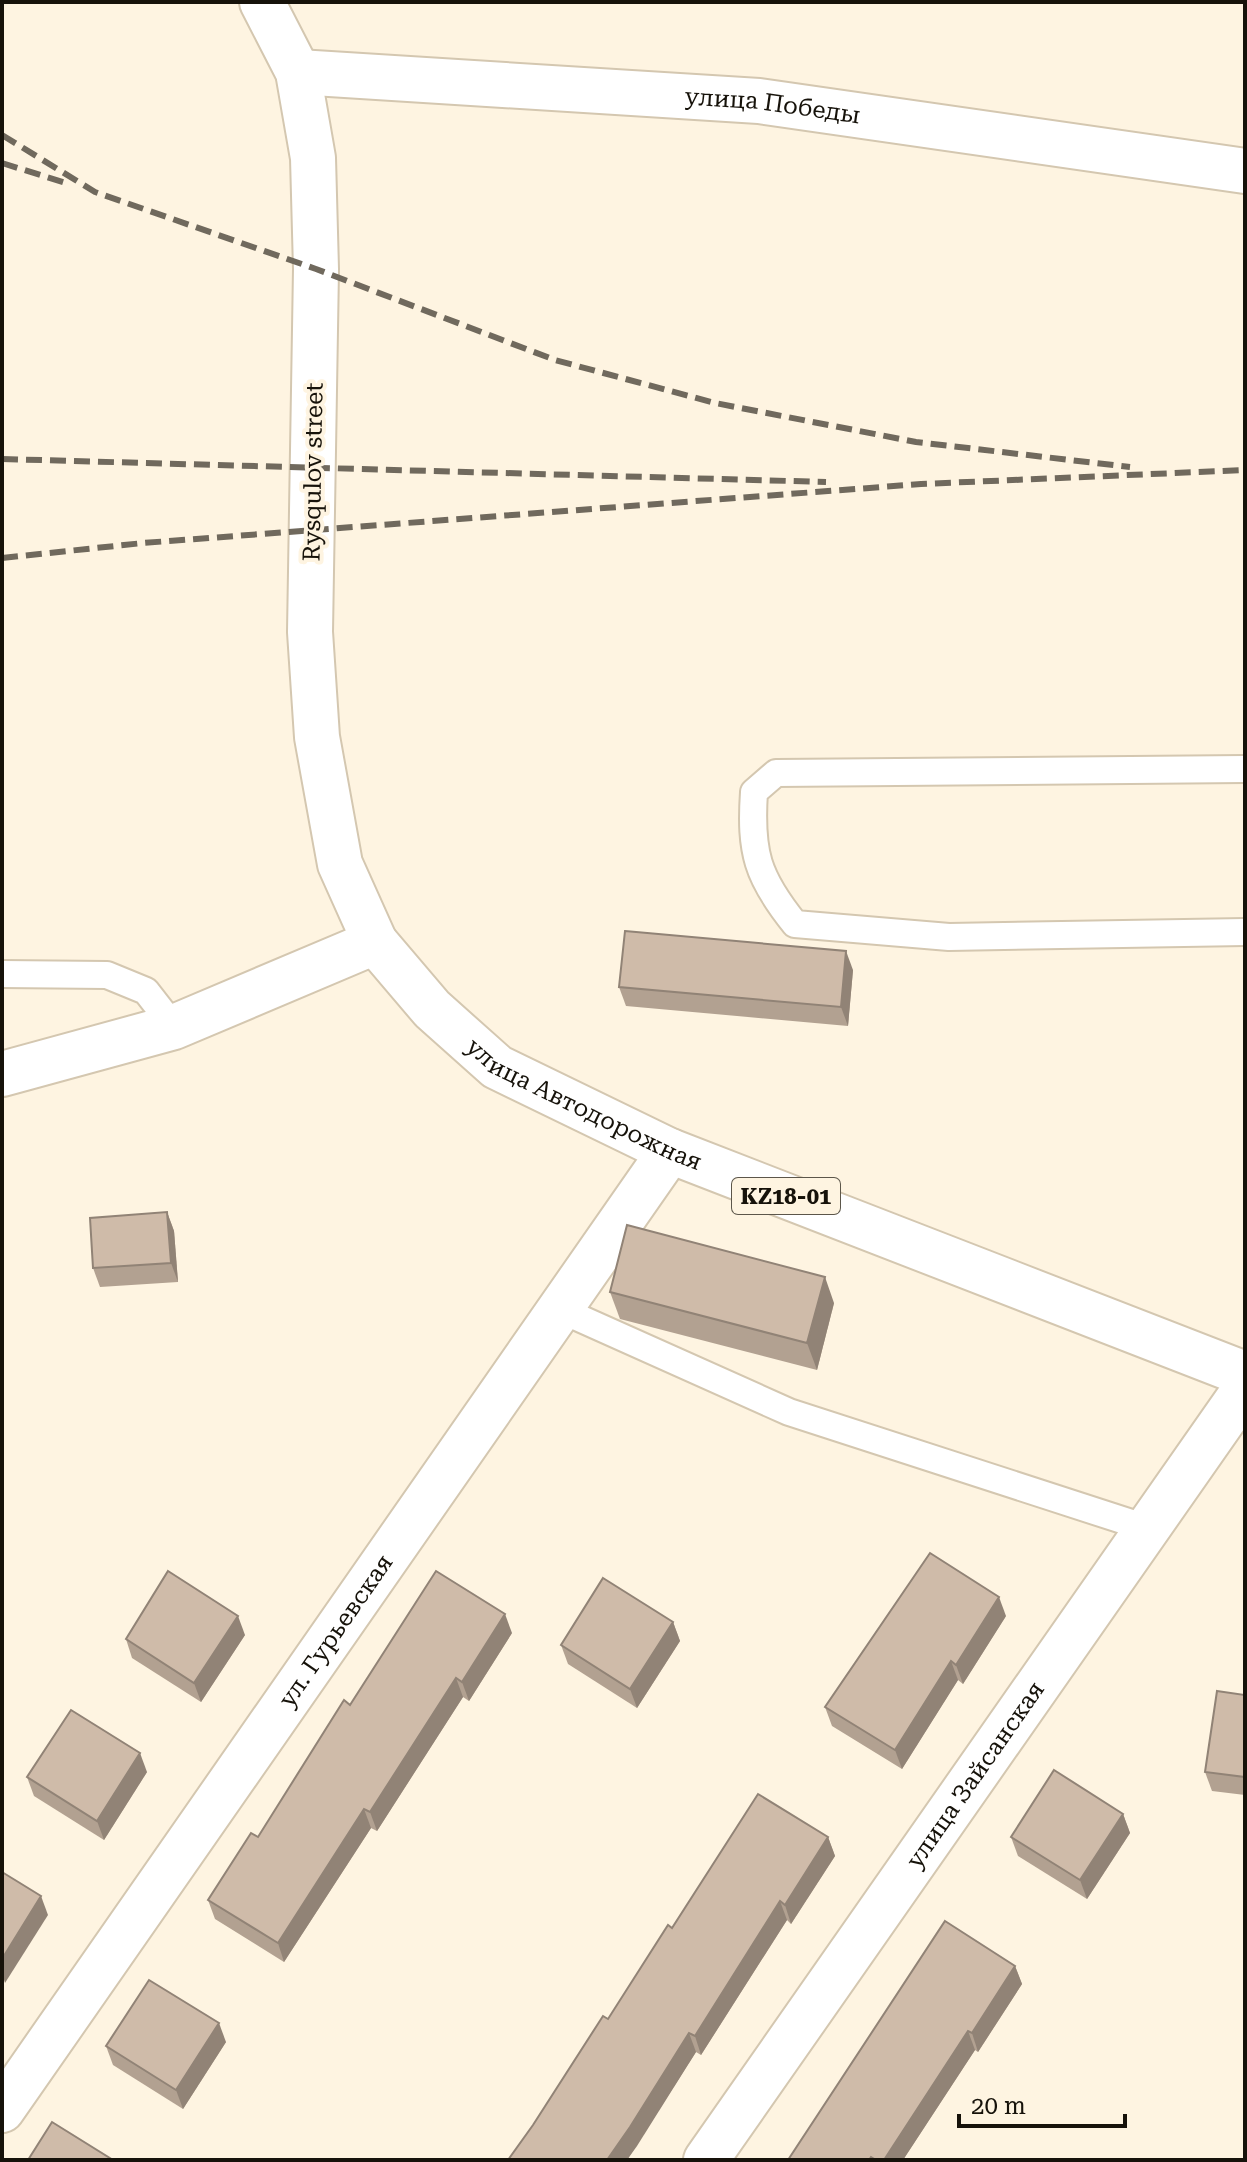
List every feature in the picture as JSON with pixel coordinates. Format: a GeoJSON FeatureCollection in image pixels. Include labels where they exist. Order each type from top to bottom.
{"type":"FeatureCollection","features":[{"type":"Feature","properties":{"kind":"street","name":"Rysqulov street"},"geometry":{"type":"LineString","coordinates":[[262,2],[298,72],[313,158],[316,269],[310,632],[317,737],[340,864],[375,942]]}},
{"type":"Feature","properties":{"kind":"street","name":"улица Победы"},"geometry":{"type":"LineString","coordinates":[[298,72],[759,101],[1245,171]]}},
{"type":"Feature","properties":{"kind":"street"},"geometry":{"type":"LineString","coordinates":[[2,1074],[174,1027],[375,942]]}},
{"type":"Feature","properties":{"kind":"street","name":"улица Автодорожная"},"geometry":{"type":"LineString","coordinates":[[375,942],[432,1009],[497,1067],[670,1151],[1245,1374]]}},
{"type":"Feature","properties":{"kind":"street","name":"ул. Гурьевская"},"geometry":{"type":"LineString","coordinates":[[2,2110],[670,1151]]}},
{"type":"Feature","properties":{"kind":"street","name":"улица Зайсанская"},"geometry":{"type":"LineString","coordinates":[[706,2160],[1245,1389]]}},
{"type":"Feature","properties":{"kind":"lane"},"geometry":{"type":"LineString","coordinates":[[1245,769],[776,773],[754,792],[752,823],[757,861],[768,891],[795,924],[949,937],[1245,932]]}},
{"type":"Feature","properties":{"kind":"lane"},"geometry":{"type":"LineString","coordinates":[[2,974],[107,975],[146,991],[174,1027]]}},
{"type":"Feature","properties":{"kind":"lane"},"geometry":{"type":"LineString","coordinates":[[559,1309],[789,1412],[1147,1528]]}},
{"type":"Feature","properties":{"kind":"building"},"geometry":{"type":"Polygon","coordinates":[[[625,931],[846,951],[841,1007],[619,987],[625,931]]]}},
{"type":"Feature","properties":{"kind":"building"},"geometry":{"type":"Polygon","coordinates":[[[167,1212],[171,1263],[93,1268],[90,1218],[167,1212]]]}},
{"type":"Feature","properties":{"kind":"building"},"geometry":{"type":"Polygon","coordinates":[[[627,1225],[825,1277],[807,1343],[610,1292],[627,1225]]]}},
{"type":"Feature","properties":{"kind":"building"},"geometry":{"type":"Polygon","coordinates":[[[930,1553],[999,1597],[956,1665],[951,1661],[895,1750],[825,1707],[930,1553]]]}},
{"type":"Feature","properties":{"kind":"building"},"geometry":{"type":"Polygon","coordinates":[[[168,1571],[238,1616],[194,1683],[126,1639],[168,1571]]]}},
{"type":"Feature","properties":{"kind":"building"},"geometry":{"type":"Polygon","coordinates":[[[436,1571],[505,1614],[462,1682],[456,1678],[370,1812],[364,1809],[278,1943],[208,1900],[251,1833],[258,1837],[344,1700],[350,1705],[436,1571]]]}},
{"type":"Feature","properties":{"kind":"building"},"geometry":{"type":"Polygon","coordinates":[[[603,1578],[673,1622],[630,1689],[561,1645],[603,1578]]]}},
{"type":"Feature","properties":{"kind":"building"},"geometry":{"type":"Polygon","coordinates":[[[1217,1691],[1245,1695],[1245,1777],[1205,1772],[1217,1691]]]}},
{"type":"Feature","properties":{"kind":"building"},"geometry":{"type":"Polygon","coordinates":[[[71,1710],[140,1753],[97,1821],[27,1777],[71,1710]]]}},
{"type":"Feature","properties":{"kind":"building"},"geometry":{"type":"Polygon","coordinates":[[[1054,1770],[1123,1814],[1080,1880],[1011,1837],[1054,1770]]]}},
{"type":"Feature","properties":{"kind":"building"},"geometry":{"type":"Polygon","coordinates":[[[758,1794],[828,1837],[785,1905],[780,1901],[695,2036],[689,2033],[607,2160],[508,2160],[603,2016],[608,2019],[668,1925],[672,1928],[758,1794]]]}},
{"type":"Feature","properties":{"kind":"building"},"geometry":{"type":"Polygon","coordinates":[[[2,1872],[41,1896],[2,1959],[2,1872]]]}},
{"type":"Feature","properties":{"kind":"building"},"geometry":{"type":"Polygon","coordinates":[[[945,1921],[1015,1966],[972,2033],[968,2031],[884,2160],[871,2157],[869,2160],[788,2160],[945,1921]]]}},
{"type":"Feature","properties":{"kind":"building"},"geometry":{"type":"Polygon","coordinates":[[[149,1980],[219,2023],[176,2090],[106,2046],[149,1980]]]}},
{"type":"Feature","properties":{"kind":"building"},"geometry":{"type":"Polygon","coordinates":[[[52,2122],[113,2160],[28,2160],[52,2122]]]}},
{"type":"Feature","properties":{"kind":"railway"},"geometry":{"type":"LineString","coordinates":[[2,135],[95,192],[316,269],[555,360],[715,403],[916,442],[1130,467]]}},
{"type":"Feature","properties":{"kind":"railway"},"geometry":{"type":"LineString","coordinates":[[2,163],[69,184]]}},
{"type":"Feature","properties":{"kind":"railway"},"geometry":{"type":"LineString","coordinates":[[2,459],[826,482]]}},
{"type":"Feature","properties":{"kind":"railway"},"geometry":{"type":"LineString","coordinates":[[2,558],[143,543],[921,484],[1245,470]]}}]}
